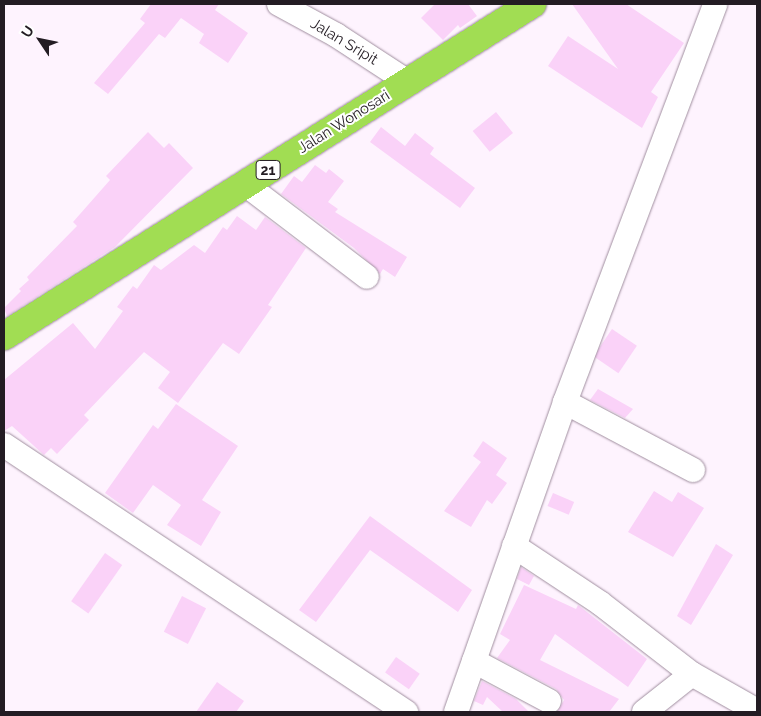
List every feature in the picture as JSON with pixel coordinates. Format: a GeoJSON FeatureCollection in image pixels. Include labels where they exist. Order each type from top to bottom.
{"type":"FeatureCollection","features":[{"type":"Feature","properties":{"kind":"highway","name":"Jalan Wonosari"},"geometry":{"type":"LineString","coordinates":[[4,336],[532,4]]}},
{"type":"Feature","properties":{"kind":"street","name":"Jalan Sripit"},"geometry":{"type":"LineString","coordinates":[[279,4],[336,35],[408,82]]}},
{"type":"Feature","properties":{"kind":"street"},"geometry":{"type":"LineString","coordinates":[[456,712],[565,402],[715,4]]}},
{"type":"Feature","properties":{"kind":"street"},"geometry":{"type":"LineString","coordinates":[[244,184],[367,277]]}},
{"type":"Feature","properties":{"kind":"street"},"geometry":{"type":"LineString","coordinates":[[565,402],[693,470]]}},
{"type":"Feature","properties":{"kind":"street"},"geometry":{"type":"LineString","coordinates":[[4,445],[406,712]]}},
{"type":"Feature","properties":{"kind":"street"},"geometry":{"type":"LineString","coordinates":[[514,546],[592,598],[692,674],[757,711]]}},
{"type":"Feature","properties":{"kind":"street"},"geometry":{"type":"LineString","coordinates":[[474,661],[549,701]]}},
{"type":"Feature","properties":{"kind":"street"},"geometry":{"type":"LineString","coordinates":[[644,712],[692,674]]}},
{"type":"Feature","properties":{"kind":"building"},"geometry":{"type":"Polygon","coordinates":[[[151,4],[219,4],[215,10],[248,33],[228,63],[199,43],[204,34],[181,18],[165,38],[159,34],[108,94],[94,83],[145,23],[140,19],[151,4]]]}},
{"type":"Feature","properties":{"kind":"building"},"geometry":{"type":"Polygon","coordinates":[[[435,4],[468,4],[477,16],[460,28],[458,25],[443,40],[421,18],[435,4]]]}},
{"type":"Feature","properties":{"kind":"building"},"geometry":{"type":"Polygon","coordinates":[[[572,4],[626,4],[684,43],[651,92],[658,97],[642,128],[548,66],[568,36],[618,69],[572,4]]]}},
{"type":"Feature","properties":{"kind":"building"},"geometry":{"type":"Polygon","coordinates":[[[496,112],[513,133],[490,152],[473,131],[496,112]]]}},
{"type":"Feature","properties":{"kind":"building"},"geometry":{"type":"Polygon","coordinates":[[[381,127],[405,146],[415,133],[434,148],[430,154],[475,188],[460,208],[370,142],[381,127]]]}},
{"type":"Feature","properties":{"kind":"building"},"geometry":{"type":"Polygon","coordinates":[[[148,132],[164,148],[169,143],[193,168],[115,247],[7,316],[4,308],[21,291],[19,289],[29,280],[27,277],[77,226],[73,222],[110,180],[106,176],[148,132]]]}},
{"type":"Feature","properties":{"kind":"building"},"geometry":{"type":"Polygon","coordinates":[[[315,165],[326,173],[329,169],[344,181],[328,202],[338,209],[335,212],[407,257],[395,277],[383,269],[380,274],[354,248],[281,194],[294,176],[302,182],[315,165]]]}},
{"type":"Feature","properties":{"kind":"building"},"geometry":{"type":"Polygon","coordinates":[[[237,216],[256,230],[265,217],[306,248],[268,305],[272,307],[239,354],[223,343],[178,403],[158,388],[170,372],[144,352],[84,415],[89,420],[57,454],[51,448],[44,455],[12,426],[4,431],[4,380],[73,323],[95,349],[123,311],[117,307],[133,286],[137,289],[154,265],[161,270],[194,245],[205,253],[223,227],[227,230],[237,216]]]}},
{"type":"Feature","properties":{"kind":"building"},"geometry":{"type":"Polygon","coordinates":[[[612,329],[637,346],[618,373],[594,356],[612,329]]]}},
{"type":"Feature","properties":{"kind":"building"},"geometry":{"type":"Polygon","coordinates":[[[598,389],[633,409],[625,418],[590,400],[598,389]]]}},
{"type":"Feature","properties":{"kind":"building"},"geometry":{"type":"Polygon","coordinates":[[[176,404],[238,446],[202,500],[221,512],[201,546],[167,525],[181,505],[153,485],[133,513],[105,493],[153,425],[158,429],[176,404]]]}},
{"type":"Feature","properties":{"kind":"building"},"geometry":{"type":"Polygon","coordinates":[[[483,441],[507,458],[496,475],[507,483],[492,504],[487,500],[471,527],[444,511],[481,462],[473,456],[483,441]]]}},
{"type":"Feature","properties":{"kind":"building"},"geometry":{"type":"Polygon","coordinates":[[[654,491],[672,502],[678,492],[704,508],[673,557],[628,532],[654,491]]]}},
{"type":"Feature","properties":{"kind":"building"},"geometry":{"type":"Polygon","coordinates":[[[553,493],[574,502],[569,515],[548,506],[553,493]]]}},
{"type":"Feature","properties":{"kind":"building"},"geometry":{"type":"Polygon","coordinates":[[[370,516],[472,590],[458,612],[370,550],[316,622],[299,610],[370,516]]]}},
{"type":"Feature","properties":{"kind":"building"},"geometry":{"type":"Polygon","coordinates":[[[716,544],[733,555],[691,625],[677,616],[716,544]]]}},
{"type":"Feature","properties":{"kind":"building"},"geometry":{"type":"Polygon","coordinates":[[[105,553],[122,565],[88,613],[71,601],[105,553]]]}},
{"type":"Feature","properties":{"kind":"building"},"geometry":{"type":"Polygon","coordinates":[[[521,567],[534,576],[529,585],[517,579],[521,567]]]}},
{"type":"Feature","properties":{"kind":"building"},"geometry":{"type":"Polygon","coordinates":[[[524,585],[576,609],[578,605],[647,659],[628,687],[555,634],[540,660],[619,699],[609,712],[557,712],[564,700],[556,689],[497,658],[510,640],[500,634],[524,585]]]}},
{"type":"Feature","properties":{"kind":"building"},"geometry":{"type":"Polygon","coordinates":[[[182,596],[206,608],[188,644],[164,632],[182,596]]]}},
{"type":"Feature","properties":{"kind":"building"},"geometry":{"type":"Polygon","coordinates":[[[396,657],[420,674],[409,689],[385,673],[396,657]]]}},
{"type":"Feature","properties":{"kind":"building"},"geometry":{"type":"Polygon","coordinates":[[[482,681],[516,699],[529,712],[503,712],[487,697],[483,705],[474,701],[482,681]]]}},
{"type":"Feature","properties":{"kind":"building"},"geometry":{"type":"Polygon","coordinates":[[[217,682],[244,701],[236,712],[196,712],[217,682]]]}}]}
